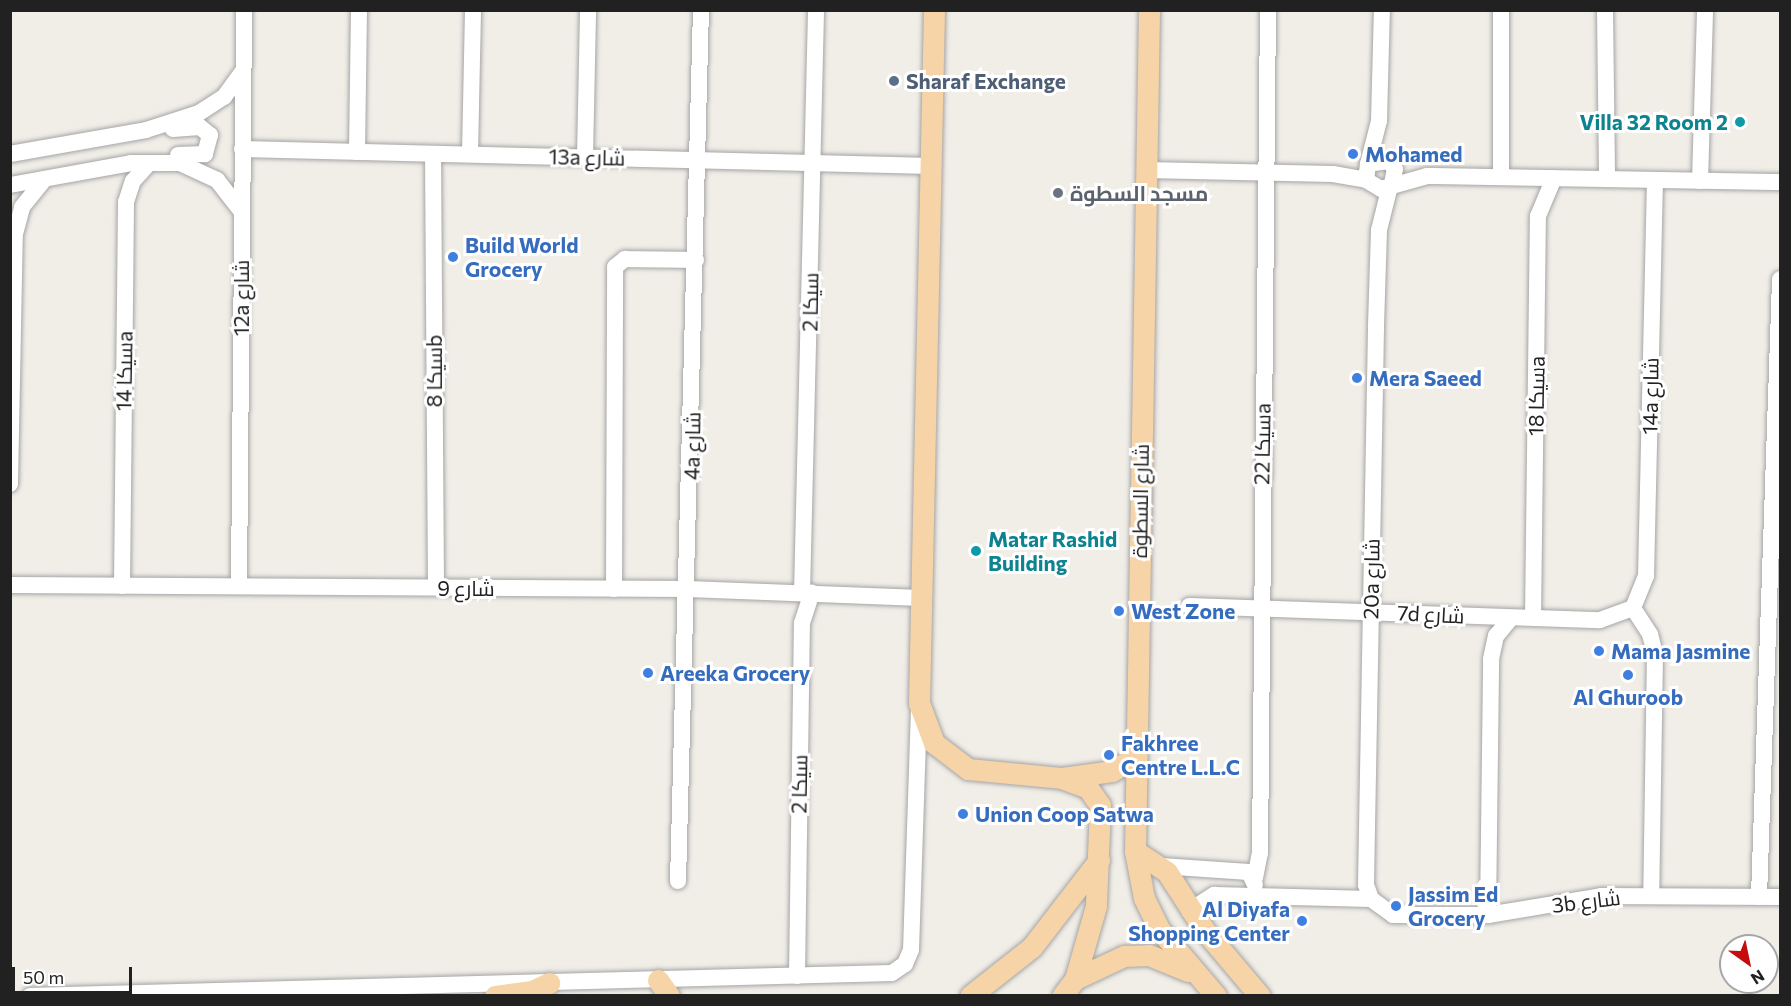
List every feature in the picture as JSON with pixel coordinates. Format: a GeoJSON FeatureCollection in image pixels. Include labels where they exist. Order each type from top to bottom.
{"type":"FeatureCollection","features":[{"type":"Feature","properties":{"kind":"main road"},"geometry":{"type":"LineString","coordinates":[[934,10],[919,703],[934,742],[968,769],[1061,778],[1112,771],[1134,758]]}},
{"type":"Feature","properties":{"kind":"main road","name":"شارع السطوة"},"geometry":{"type":"LineString","coordinates":[[1149,10],[1134,758],[1135,851],[1151,914],[1194,974]]}},
{"type":"Feature","properties":{"kind":"main road"},"geometry":{"type":"LineString","coordinates":[[1061,778],[1088,788],[1100,805],[1101,857],[1094,915],[1069,987]]}},
{"type":"Feature","properties":{"kind":"main road"},"geometry":{"type":"LineString","coordinates":[[1135,851],[1161,866],[1189,911],[1260,996]]}},
{"type":"Feature","properties":{"kind":"main road"},"geometry":{"type":"LineString","coordinates":[[970,996],[1053,925],[1101,857]]}},
{"type":"Feature","properties":{"kind":"main road"},"geometry":{"type":"LineString","coordinates":[[1069,987],[1110,960],[1149,955],[1194,974],[1214,994]]}},
{"type":"Feature","properties":{"kind":"main road"},"geometry":{"type":"LineString","coordinates":[[495,996],[532,991],[549,983]]}},
{"type":"Feature","properties":{"kind":"street","name":"12a شارع"},"geometry":{"type":"LineString","coordinates":[[239,586],[244,10]]}},
{"type":"Feature","properties":{"kind":"street"},"geometry":{"type":"LineString","coordinates":[[357,152],[359,10]]}},
{"type":"Feature","properties":{"kind":"street"},"geometry":{"type":"LineString","coordinates":[[470,154],[472,10]]}},
{"type":"Feature","properties":{"kind":"street"},"geometry":{"type":"LineString","coordinates":[[585,157],[588,10]]}},
{"type":"Feature","properties":{"kind":"street","name":"4a شارع"},"geometry":{"type":"LineString","coordinates":[[678,881],[682,608],[688,589],[701,10]]}},
{"type":"Feature","properties":{"kind":"street","name":"سيكا 2"},"geometry":{"type":"LineString","coordinates":[[797,976],[802,623],[807,593],[816,10]]}},
{"type":"Feature","properties":{"kind":"street","name":"سيكا 22a"},"geometry":{"type":"LineString","coordinates":[[1255,878],[1260,853],[1259,608],[1268,10]]}},
{"type":"Feature","properties":{"kind":"street","name":"20a شارع"},"geometry":{"type":"LineString","coordinates":[[1371,899],[1371,610],[1379,230],[1367,173],[1379,121],[1382,10]]}},
{"type":"Feature","properties":{"kind":"street"},"geometry":{"type":"LineString","coordinates":[[1501,10],[1501,177]]}},
{"type":"Feature","properties":{"kind":"street"},"geometry":{"type":"LineString","coordinates":[[1605,10],[1607,179]]}},
{"type":"Feature","properties":{"kind":"street"},"geometry":{"type":"LineString","coordinates":[[1700,181],[1705,10]]}},
{"type":"Feature","properties":{"kind":"street"},"geometry":{"type":"LineString","coordinates":[[146,130],[208,109],[242,72]]}},
{"type":"Feature","properties":{"kind":"street","name":"20a شارع"},"geometry":{"type":"LineString","coordinates":[[1379,121],[1391,163],[1391,185],[1379,230]]}},
{"type":"Feature","properties":{"kind":"street"},"geometry":{"type":"LineString","coordinates":[[10,153],[146,130],[200,127],[210,135],[210,148],[199,156],[162,154],[131,163],[10,185]]}},
{"type":"Feature","properties":{"kind":"street","name":"13a شارع"},"geometry":{"type":"LineString","coordinates":[[242,149],[932,166]]}},
{"type":"Feature","properties":{"kind":"street","name":"سيكا 8b"},"geometry":{"type":"LineString","coordinates":[[433,154],[436,587]]}},
{"type":"Feature","properties":{"kind":"street"},"geometry":{"type":"LineString","coordinates":[[131,163],[180,163],[206,172],[241,211]]}},
{"type":"Feature","properties":{"kind":"street","name":"سيكا 14a"},"geometry":{"type":"LineString","coordinates":[[122,586],[126,202],[133,182],[149,163]]}},
{"type":"Feature","properties":{"kind":"street"},"geometry":{"type":"LineString","coordinates":[[1145,170],[1333,174],[1367,173],[1391,163],[1427,176]]}},
{"type":"Feature","properties":{"kind":"street"},"geometry":{"type":"LineString","coordinates":[[1367,173],[1376,189],[1427,176],[1780,182]]}},
{"type":"Feature","properties":{"kind":"street","name":"سيكا 18a"},"geometry":{"type":"LineString","coordinates":[[1533,618],[1538,216],[1554,178]]}},
{"type":"Feature","properties":{"kind":"street"},"geometry":{"type":"LineString","coordinates":[[10,484],[13,230],[26,200],[45,179]]}},
{"type":"Feature","properties":{"kind":"street","name":"14a شارع"},"geometry":{"type":"LineString","coordinates":[[1632,608],[1646,576],[1655,180]]}},
{"type":"Feature","properties":{"kind":"street"},"geometry":{"type":"LineString","coordinates":[[614,588],[615,267],[625,259],[696,260]]}},
{"type":"Feature","properties":{"kind":"street"},"geometry":{"type":"LineString","coordinates":[[1759,897],[1775,609],[1780,279]]}},
{"type":"Feature","properties":{"kind":"street","name":"شارع 9"},"geometry":{"type":"LineString","coordinates":[[10,585],[688,589],[921,598]]}},
{"type":"Feature","properties":{"kind":"street","name":"7d شارع"},"geometry":{"type":"LineString","coordinates":[[1190,606],[1371,610],[1511,618],[1600,620],[1632,608]]}},
{"type":"Feature","properties":{"kind":"street"},"geometry":{"type":"LineString","coordinates":[[1632,608],[1650,634],[1655,654],[1651,896]]}},
{"type":"Feature","properties":{"kind":"street"},"geometry":{"type":"LineString","coordinates":[[1488,915],[1491,659],[1496,636],[1511,618]]}},
{"type":"Feature","properties":{"kind":"street"},"geometry":{"type":"LineString","coordinates":[[30,996],[549,983],[664,988],[797,976],[886,974],[905,964],[911,950],[919,703]]}},
{"type":"Feature","properties":{"kind":"street"},"geometry":{"type":"LineString","coordinates":[[1161,866],[1245,871],[1255,878],[1255,895]]}},
{"type":"Feature","properties":{"kind":"street"},"geometry":{"type":"LineString","coordinates":[[1189,911],[1209,896],[1255,895],[1371,899]]}},
{"type":"Feature","properties":{"kind":"street","name":"3b شارع"},"geometry":{"type":"LineString","coordinates":[[1371,899],[1393,915],[1488,915],[1584,898],[1780,897]]}},
{"type":"Feature","properties":{"kind":"place","name":"Sharaf Exchange"},"geometry":{"type":"Point","coordinates":[894,81]}},
{"type":"Feature","properties":{"kind":"place","name":"Villa 32 Room 2"},"geometry":{"type":"Point","coordinates":[1740,122]}},
{"type":"Feature","properties":{"kind":"place","name":"Mohamed"},"geometry":{"type":"Point","coordinates":[1353,154]}},
{"type":"Feature","properties":{"kind":"place","name":"مسجد السطوة"},"geometry":{"type":"Point","coordinates":[1058,193]}},
{"type":"Feature","properties":{"kind":"place","name":"Build World Grocery"},"geometry":{"type":"Point","coordinates":[453,257]}},
{"type":"Feature","properties":{"kind":"place","name":"Mera Saeed"},"geometry":{"type":"Point","coordinates":[1357,378]}},
{"type":"Feature","properties":{"kind":"place","name":"Matar Rashid Building"},"geometry":{"type":"Point","coordinates":[976,551]}},
{"type":"Feature","properties":{"kind":"place","name":"West Zone"},"geometry":{"type":"Point","coordinates":[1119,611]}},
{"type":"Feature","properties":{"kind":"place","name":"Mama Jasmine"},"geometry":{"type":"Point","coordinates":[1599,651]}},
{"type":"Feature","properties":{"kind":"place","name":"Areeka Grocery"},"geometry":{"type":"Point","coordinates":[648,673]}},
{"type":"Feature","properties":{"kind":"place","name":"Al Ghuroob"},"geometry":{"type":"Point","coordinates":[1628,675]}},
{"type":"Feature","properties":{"kind":"place","name":"Fakhree Centre L.L.C"},"geometry":{"type":"Point","coordinates":[1109,755]}},
{"type":"Feature","properties":{"kind":"place","name":"Union Coop Satwa"},"geometry":{"type":"Point","coordinates":[963,814]}},
{"type":"Feature","properties":{"kind":"place","name":"Jassim Ed Grocery"},"geometry":{"type":"Point","coordinates":[1396,906]}},
{"type":"Feature","properties":{"kind":"place","name":"Al Diyafa Shopping Center"},"geometry":{"type":"Point","coordinates":[1302,921]}}]}
